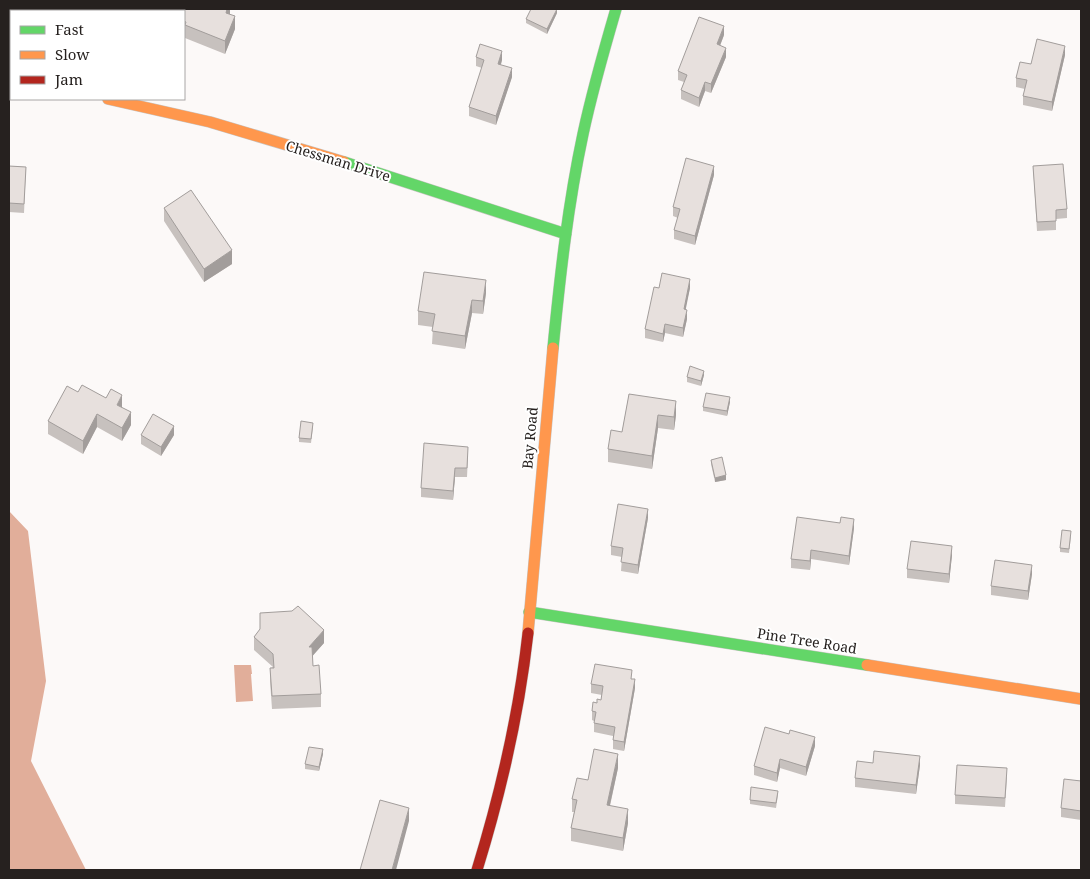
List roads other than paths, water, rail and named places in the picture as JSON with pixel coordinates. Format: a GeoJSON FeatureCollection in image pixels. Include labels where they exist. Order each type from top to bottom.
{"type":"FeatureCollection","features":[{"type":"Feature","properties":{"kind":"street","name":"Bay Road"},"geometry":{"type":"LineString","coordinates":[[477,870],[506,767],[521,685],[566,234],[582,134],[616,9]]}},
{"type":"Feature","properties":{"kind":"street","name":"Chessman Drive"},"geometry":{"type":"LineString","coordinates":[[112,100],[210,122],[386,175],[566,234]]}},
{"type":"Feature","properties":{"kind":"street","name":"Pine Tree Road"},"geometry":{"type":"LineString","coordinates":[[529,612],[1081,699]]}}]}
